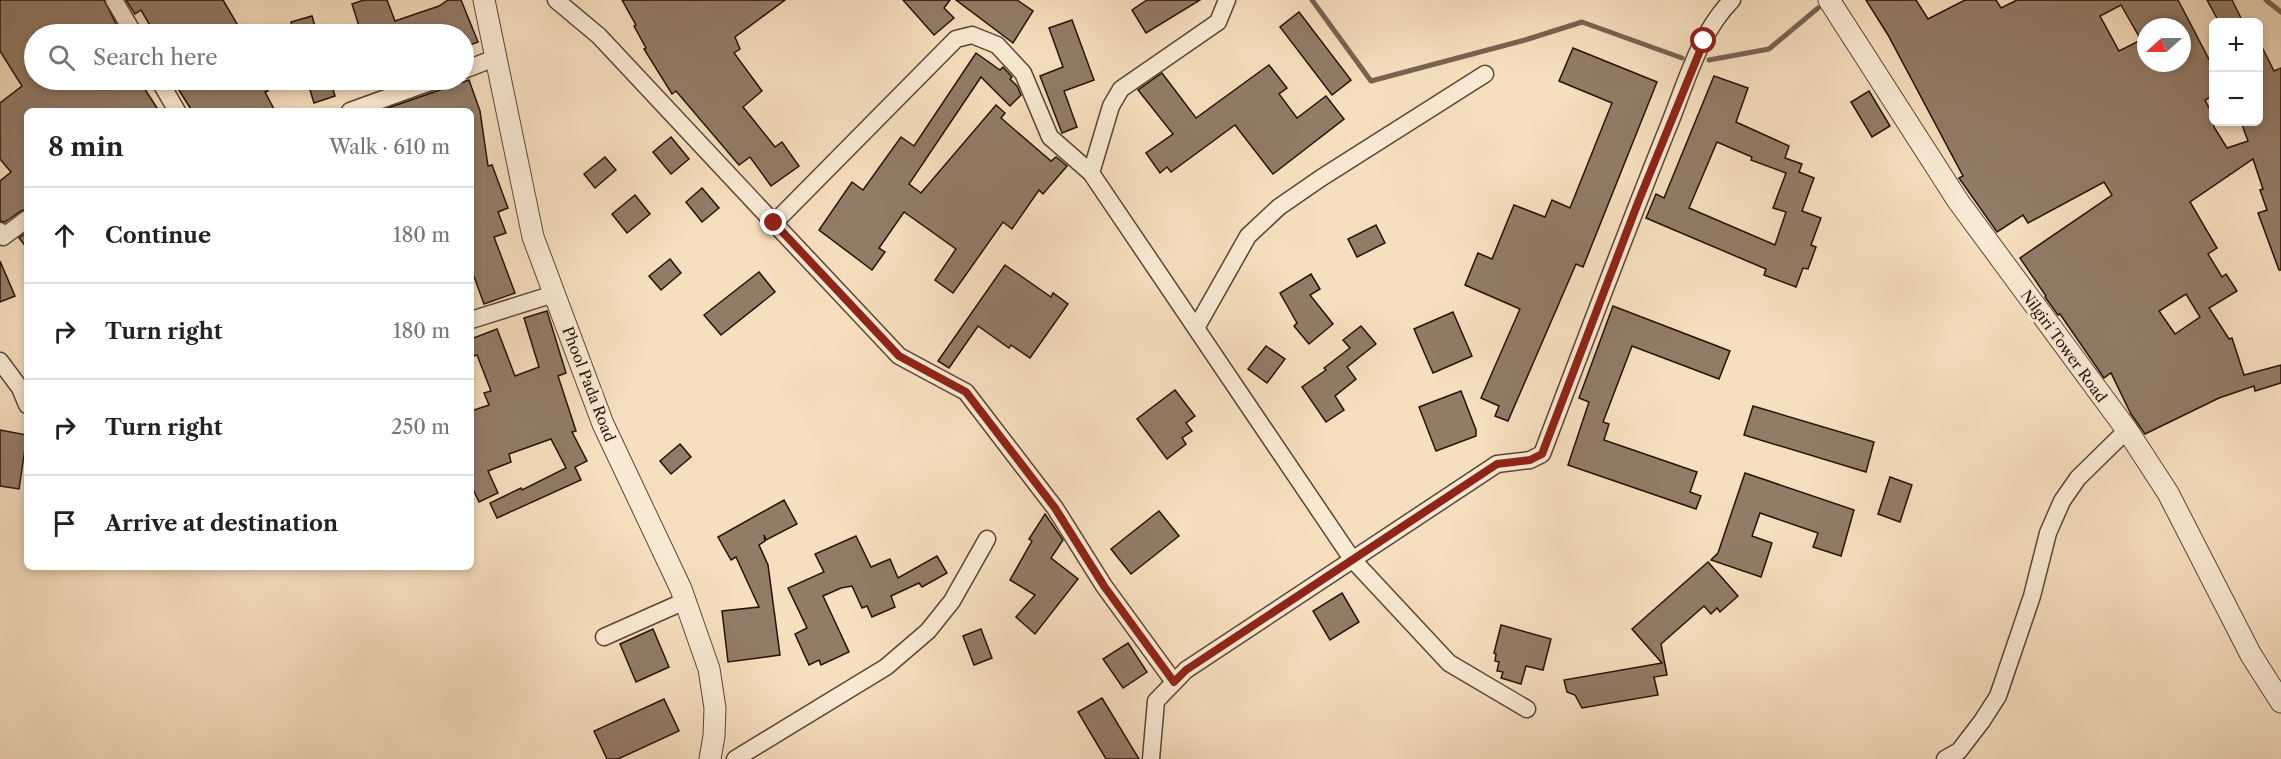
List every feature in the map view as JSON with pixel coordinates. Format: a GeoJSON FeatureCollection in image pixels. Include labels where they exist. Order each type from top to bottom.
{"type":"FeatureCollection","features":[{"type":"Feature","properties":{"kind":"street"},"geometry":{"type":"LineString","coordinates":[[114,0],[128,24]]}},
{"type":"Feature","properties":{"kind":"street","name":"Phool Pada Road"},"geometry":{"type":"LineString","coordinates":[[483,0],[532,237],[603,424],[685,601],[709,669],[715,708],[710,759]]}},
{"type":"Feature","properties":{"kind":"street"},"geometry":{"type":"LineString","coordinates":[[556,0],[599,36],[899,356],[966,392],[1055,508],[1104,586],[1174,682]]}},
{"type":"Feature","properties":{"kind":"street"},"geometry":{"type":"LineString","coordinates":[[1091,173],[1111,106],[1121,89],[1218,22],[1227,0]]}},
{"type":"Feature","properties":{"kind":"street"},"geometry":{"type":"LineString","coordinates":[[1151,759],[1156,700],[1186,670],[1497,464],[1530,460],[1542,454],[1639,200],[1704,41],[1723,9],[1732,0]]}},
{"type":"Feature","properties":{"kind":"street","name":"Nilgiri Tower Road"},"geometry":{"type":"LineString","coordinates":[[1829,0],[1958,201],[2127,430],[2168,493],[2252,656],[2281,702]]}},
{"type":"Feature","properties":{"kind":"street"},"geometry":{"type":"LineString","coordinates":[[774,223],[956,39],[972,35],[997,45],[1023,73],[1050,137],[1091,173],[1352,559],[1449,663],[1527,709]]}},
{"type":"Feature","properties":{"kind":"street"},"geometry":{"type":"LineString","coordinates":[[474,66],[495,58]]}},
{"type":"Feature","properties":{"kind":"street"},"geometry":{"type":"LineString","coordinates":[[1196,328],[1248,236],[1279,207],[1485,74]]}},
{"type":"Feature","properties":{"kind":"street"},"geometry":{"type":"LineString","coordinates":[[165,90],[175,108]]}},
{"type":"Feature","properties":{"kind":"street"},"geometry":{"type":"LineString","coordinates":[[358,108],[408,90]]}},
{"type":"Feature","properties":{"kind":"street"},"geometry":{"type":"LineString","coordinates":[[0,231],[3,237],[24,221]]}},
{"type":"Feature","properties":{"kind":"street"},"geometry":{"type":"LineString","coordinates":[[474,319],[554,294]]}},
{"type":"Feature","properties":{"kind":"street"},"geometry":{"type":"LineString","coordinates":[[0,361],[20,388],[24,398]]}},
{"type":"Feature","properties":{"kind":"street"},"geometry":{"type":"LineString","coordinates":[[1945,759],[1959,751],[1998,696],[2032,596],[2048,533],[2062,501],[2078,478],[2127,430]]}},
{"type":"Feature","properties":{"kind":"street"},"geometry":{"type":"LineString","coordinates":[[735,759],[886,667],[928,631],[952,601],[987,539]]}},
{"type":"Feature","properties":{"kind":"street"},"geometry":{"type":"LineString","coordinates":[[604,637],[685,601]]}},
{"type":"Feature","properties":{"kind":"building"},"geometry":{"type":"Polygon","coordinates":[[[0,0],[104,0],[116,24],[24,24],[24,90],[145,90],[157,108],[24,108],[24,210],[5,222],[0,221],[0,181],[11,172],[0,159],[0,103],[22,86],[0,51],[0,0]]]}},
{"type":"Feature","properties":{"kind":"building"},"geometry":{"type":"Polygon","coordinates":[[[126,0],[223,0],[237,24],[149,24],[141,10],[135,14],[126,0]]]}},
{"type":"Feature","properties":{"kind":"building"},"geometry":{"type":"Polygon","coordinates":[[[364,0],[387,0],[395,21],[439,6],[448,0],[461,0],[471,24],[358,24],[352,4],[364,0]]]}},
{"type":"Feature","properties":{"kind":"building"},"geometry":{"type":"Polygon","coordinates":[[[622,0],[785,0],[735,37],[740,49],[734,53],[762,91],[743,107],[775,147],[782,142],[799,166],[771,186],[750,157],[739,165],[676,91],[672,94],[644,49],[646,48],[634,26],[636,25],[622,0]]]}},
{"type":"Feature","properties":{"kind":"building"},"geometry":{"type":"Polygon","coordinates":[[[903,0],[950,0],[944,8],[954,18],[934,35],[903,0]]]}},
{"type":"Feature","properties":{"kind":"building"},"geometry":{"type":"Polygon","coordinates":[[[956,0],[1017,0],[1033,11],[1013,43],[956,0]]]}},
{"type":"Feature","properties":{"kind":"building"},"geometry":{"type":"Polygon","coordinates":[[[1147,0],[1200,0],[1146,33],[1132,10],[1147,0]]]}},
{"type":"Feature","properties":{"kind":"building"},"geometry":{"type":"Polygon","coordinates":[[[1866,0],[1916,0],[1928,19],[1965,0],[1996,0],[2001,8],[2017,0],[2178,0],[2187,18],[2137,18],[2137,33],[2121,5],[2100,16],[2119,51],[2137,42],[2137,72],[2191,72],[2191,25],[2209,59],[2209,98],[2205,100],[2209,108],[2209,126],[2214,126],[2227,148],[2248,141],[2242,126],[2263,126],[2263,49],[2274,71],[2281,68],[2281,270],[2279,270],[2258,213],[2267,210],[2253,159],[2190,202],[2217,248],[2208,254],[2222,277],[2226,274],[2237,291],[2209,308],[2229,339],[2232,338],[2244,375],[2281,365],[2281,383],[2255,391],[2254,386],[2219,398],[2145,434],[2131,414],[2111,373],[2104,378],[2060,314],[2058,315],[2045,297],[2020,258],[2112,195],[2104,182],[2028,223],[2023,215],[1997,232],[1959,178],[1963,176],[1888,35],[1866,0]],[[2186,294],[2159,311],[2175,334],[2200,317],[2186,294]]]}},
{"type":"Feature","properties":{"kind":"building"},"geometry":{"type":"Polygon","coordinates":[[[2207,0],[2232,0],[2241,18],[2217,18],[2207,0]]]}},
{"type":"Feature","properties":{"kind":"building"},"geometry":{"type":"Polygon","coordinates":[[[1299,12],[1351,80],[1332,95],[1280,27],[1299,12]]]}},
{"type":"Feature","properties":{"kind":"building"},"geometry":{"type":"Polygon","coordinates":[[[312,16],[314,24],[292,24],[291,22],[312,16]]]}},
{"type":"Feature","properties":{"kind":"building"},"geometry":{"type":"Polygon","coordinates":[[[1072,20],[1094,80],[1064,91],[1077,127],[1062,133],[1040,76],[1063,67],[1049,28],[1072,20]]]}},
{"type":"Feature","properties":{"kind":"building"},"geometry":{"type":"Polygon","coordinates":[[[474,32],[478,42],[474,43],[474,32]]]}},
{"type":"Feature","properties":{"kind":"building"},"geometry":{"type":"Polygon","coordinates":[[[1573,48],[1657,82],[1583,267],[1576,264],[1508,421],[1495,416],[1499,406],[1481,398],[1520,309],[1465,285],[1478,253],[1492,259],[1514,205],[1545,217],[1552,200],[1570,208],[1612,103],[1559,81],[1573,48]]]}},
{"type":"Feature","properties":{"kind":"building"},"geometry":{"type":"Polygon","coordinates":[[[976,53],[1000,70],[1003,67],[1012,77],[1010,79],[1017,86],[1021,95],[1010,106],[981,77],[909,184],[921,193],[996,105],[1005,113],[1001,118],[1051,161],[1056,157],[1067,166],[1043,194],[1039,190],[1012,229],[1003,222],[953,293],[935,280],[956,249],[904,212],[879,248],[885,252],[872,270],[819,230],[852,182],[863,190],[901,137],[914,146],[976,53]]]}},
{"type":"Feature","properties":{"kind":"building"},"geometry":{"type":"Polygon","coordinates":[[[1269,65],[1287,88],[1279,94],[1297,118],[1326,96],[1344,119],[1273,174],[1235,125],[1171,172],[1167,167],[1160,173],[1146,153],[1173,134],[1138,90],[1162,73],[1196,118],[1269,65]]]}},
{"type":"Feature","properties":{"kind":"building"},"geometry":{"type":"Polygon","coordinates":[[[1714,76],[1748,88],[1736,122],[1789,146],[1785,158],[1802,164],[1799,172],[1814,178],[1802,211],[1821,218],[1811,245],[1816,247],[1808,269],[1803,268],[1796,287],[1764,275],[1766,269],[1646,218],[1656,194],[1664,198],[1714,76]],[[1717,142],[1689,208],[1775,245],[1786,212],[1773,208],[1786,173],[1751,160],[1752,157],[1717,142]]]}},
{"type":"Feature","properties":{"kind":"building"},"geometry":{"type":"Polygon","coordinates":[[[179,90],[267,90],[265,92],[273,108],[190,108],[179,90]]]}},
{"type":"Feature","properties":{"kind":"building"},"geometry":{"type":"Polygon","coordinates":[[[310,90],[333,90],[335,96],[314,103],[310,90]]]}},
{"type":"Feature","properties":{"kind":"building"},"geometry":{"type":"Polygon","coordinates":[[[440,90],[473,90],[480,111],[488,166],[492,165],[508,208],[498,212],[506,233],[494,237],[515,293],[484,304],[474,276],[474,108],[388,108],[440,90]]]}},
{"type":"Feature","properties":{"kind":"building"},"geometry":{"type":"Polygon","coordinates":[[[1869,91],[1890,126],[1872,137],[1851,102],[1869,91]]]}},
{"type":"Feature","properties":{"kind":"building"},"geometry":{"type":"Polygon","coordinates":[[[671,137],[689,159],[671,174],[653,152],[671,137]]]}},
{"type":"Feature","properties":{"kind":"building"},"geometry":{"type":"Polygon","coordinates":[[[605,157],[616,170],[595,188],[584,174],[605,157]]]}},
{"type":"Feature","properties":{"kind":"building"},"geometry":{"type":"Polygon","coordinates":[[[702,188],[719,208],[702,222],[686,202],[702,188]]]}},
{"type":"Feature","properties":{"kind":"building"},"geometry":{"type":"Polygon","coordinates":[[[635,195],[650,214],[627,233],[612,214],[635,195]]]}},
{"type":"Feature","properties":{"kind":"building"},"geometry":{"type":"Polygon","coordinates":[[[1376,225],[1385,243],[1357,257],[1348,239],[1376,225]]]}},
{"type":"Feature","properties":{"kind":"building"},"geometry":{"type":"Polygon","coordinates":[[[24,234],[24,244],[19,238],[24,234]]]}},
{"type":"Feature","properties":{"kind":"building"},"geometry":{"type":"Polygon","coordinates":[[[670,259],[681,273],[661,290],[649,276],[670,259]]]}},
{"type":"Feature","properties":{"kind":"building"},"geometry":{"type":"Polygon","coordinates":[[[0,261],[15,296],[0,302],[0,261]]]}},
{"type":"Feature","properties":{"kind":"building"},"geometry":{"type":"Polygon","coordinates":[[[1005,265],[1051,297],[1053,293],[1068,304],[1030,358],[1011,345],[1009,348],[978,326],[949,368],[938,361],[1005,265]]]}},
{"type":"Feature","properties":{"kind":"building"},"geometry":{"type":"Polygon","coordinates":[[[759,272],[775,292],[721,335],[704,315],[759,272]]]}},
{"type":"Feature","properties":{"kind":"building"},"geometry":{"type":"Polygon","coordinates":[[[1311,274],[1320,289],[1310,295],[1333,324],[1309,344],[1294,326],[1297,323],[1280,293],[1311,274]]]}},
{"type":"Feature","properties":{"kind":"building"},"geometry":{"type":"Polygon","coordinates":[[[1613,306],[1730,351],[1719,379],[1632,346],[1603,422],[1609,424],[1604,440],[1697,472],[1690,492],[1701,496],[1696,509],[1568,465],[1589,402],[1579,398],[1613,306]]]}},
{"type":"Feature","properties":{"kind":"building"},"geometry":{"type":"Polygon","coordinates":[[[547,311],[566,373],[558,376],[576,431],[572,432],[587,461],[575,467],[581,480],[497,518],[490,503],[566,468],[551,439],[509,454],[511,462],[488,471],[498,493],[479,502],[474,491],[474,410],[489,405],[484,393],[491,391],[477,355],[474,356],[474,338],[497,329],[515,376],[539,367],[524,318],[547,311]]]}},
{"type":"Feature","properties":{"kind":"building"},"geometry":{"type":"Polygon","coordinates":[[[1453,312],[1472,356],[1433,373],[1414,329],[1453,312]]]}},
{"type":"Feature","properties":{"kind":"building"},"geometry":{"type":"Polygon","coordinates":[[[1361,326],[1376,344],[1347,367],[1356,379],[1335,396],[1344,410],[1326,422],[1302,387],[1326,370],[1324,368],[1350,348],[1343,340],[1361,326]]]}},
{"type":"Feature","properties":{"kind":"building"},"geometry":{"type":"Polygon","coordinates":[[[1266,346],[1285,359],[1267,383],[1248,369],[1266,346]]]}},
{"type":"Feature","properties":{"kind":"building"},"geometry":{"type":"Polygon","coordinates":[[[1175,390],[1195,416],[1186,423],[1192,431],[1182,438],[1186,444],[1167,459],[1137,419],[1175,390]]]}},
{"type":"Feature","properties":{"kind":"building"},"geometry":{"type":"Polygon","coordinates":[[[1461,391],[1476,430],[1476,436],[1436,451],[1419,407],[1461,391]]]}},
{"type":"Feature","properties":{"kind":"building"},"geometry":{"type":"Polygon","coordinates":[[[1753,406],[1874,442],[1866,472],[1744,435],[1753,406]]]}},
{"type":"Feature","properties":{"kind":"building"},"geometry":{"type":"Polygon","coordinates":[[[0,430],[24,434],[24,455],[19,489],[0,486],[0,430]]]}},
{"type":"Feature","properties":{"kind":"building"},"geometry":{"type":"Polygon","coordinates":[[[680,444],[691,457],[671,474],[660,461],[680,444]]]}},
{"type":"Feature","properties":{"kind":"building"},"geometry":{"type":"Polygon","coordinates":[[[1745,473],[1854,510],[1841,556],[1813,547],[1818,533],[1760,513],[1752,536],[1772,543],[1761,577],[1711,560],[1718,553],[1745,473]]]}},
{"type":"Feature","properties":{"kind":"building"},"geometry":{"type":"Polygon","coordinates":[[[1890,477],[1912,485],[1900,522],[1878,514],[1890,477]]]}},
{"type":"Feature","properties":{"kind":"building"},"geometry":{"type":"Polygon","coordinates":[[[784,500],[797,524],[766,540],[764,535],[765,541],[759,545],[768,565],[780,655],[728,662],[722,611],[759,607],[736,557],[731,560],[718,537],[784,500]]]}},
{"type":"Feature","properties":{"kind":"building"},"geometry":{"type":"Polygon","coordinates":[[[1159,511],[1179,536],[1131,574],[1111,549],[1159,511]]]}},
{"type":"Feature","properties":{"kind":"building"},"geometry":{"type":"Polygon","coordinates":[[[1045,514],[1063,540],[1051,558],[1078,579],[1035,634],[1016,617],[1035,595],[1010,580],[1032,541],[1029,539],[1045,514]]]}},
{"type":"Feature","properties":{"kind":"building"},"geometry":{"type":"Polygon","coordinates":[[[856,536],[871,567],[890,559],[898,578],[937,556],[947,573],[922,587],[919,583],[891,596],[895,607],[872,617],[867,606],[862,608],[852,586],[823,596],[849,652],[821,665],[819,660],[809,665],[795,634],[807,628],[788,588],[824,572],[815,554],[856,536]]]}},
{"type":"Feature","properties":{"kind":"building"},"geometry":{"type":"Polygon","coordinates":[[[1708,562],[1738,596],[1720,612],[1717,608],[1711,614],[1704,606],[1661,644],[1667,675],[1654,677],[1658,695],[1582,708],[1575,695],[1567,692],[1564,680],[1662,663],[1632,629],[1708,562]]]}},
{"type":"Feature","properties":{"kind":"building"},"geometry":{"type":"Polygon","coordinates":[[[1342,593],[1359,622],[1330,640],[1313,611],[1342,593]]]}},
{"type":"Feature","properties":{"kind":"building"},"geometry":{"type":"Polygon","coordinates":[[[1501,625],[1551,639],[1543,670],[1526,666],[1521,684],[1501,678],[1503,672],[1497,671],[1499,662],[1495,661],[1496,654],[1494,653],[1501,625]]]}},
{"type":"Feature","properties":{"kind":"building"},"geometry":{"type":"Polygon","coordinates":[[[653,629],[669,667],[636,682],[620,644],[653,629]]]}},
{"type":"Feature","properties":{"kind":"building"},"geometry":{"type":"Polygon","coordinates":[[[981,629],[992,658],[974,665],[963,636],[981,629]]]}},
{"type":"Feature","properties":{"kind":"building"},"geometry":{"type":"Polygon","coordinates":[[[1128,643],[1147,672],[1123,688],[1103,659],[1128,643]]]}},
{"type":"Feature","properties":{"kind":"building"},"geometry":{"type":"Polygon","coordinates":[[[1102,698],[1139,759],[1106,759],[1078,712],[1102,698]]]}},
{"type":"Feature","properties":{"kind":"building"},"geometry":{"type":"Polygon","coordinates":[[[664,699],[679,731],[618,759],[607,759],[594,731],[664,699]]]}},
{"type":"Feature","properties":{"kind":"waterway"},"geometry":{"type":"LineString","coordinates":[[1312,0],[1371,81],[1525,40],[1582,22],[1682,58]]}},
{"type":"Feature","properties":{"kind":"waterway"},"geometry":{"type":"LineString","coordinates":[[2266,0],[2281,12]]}},
{"type":"Feature","properties":{"kind":"waterway"},"geometry":{"type":"LineString","coordinates":[[1709,60],[1769,49],[1818,8]]}},
{"type":"Feature","properties":{"kind":"route"},"geometry":{"type":"LineString","coordinates":[[774,223],[899,356],[966,392],[1055,508],[1104,586],[1174,682],[1186,670],[1497,464],[1530,460],[1542,454],[1639,200],[1704,41]]}}]}
